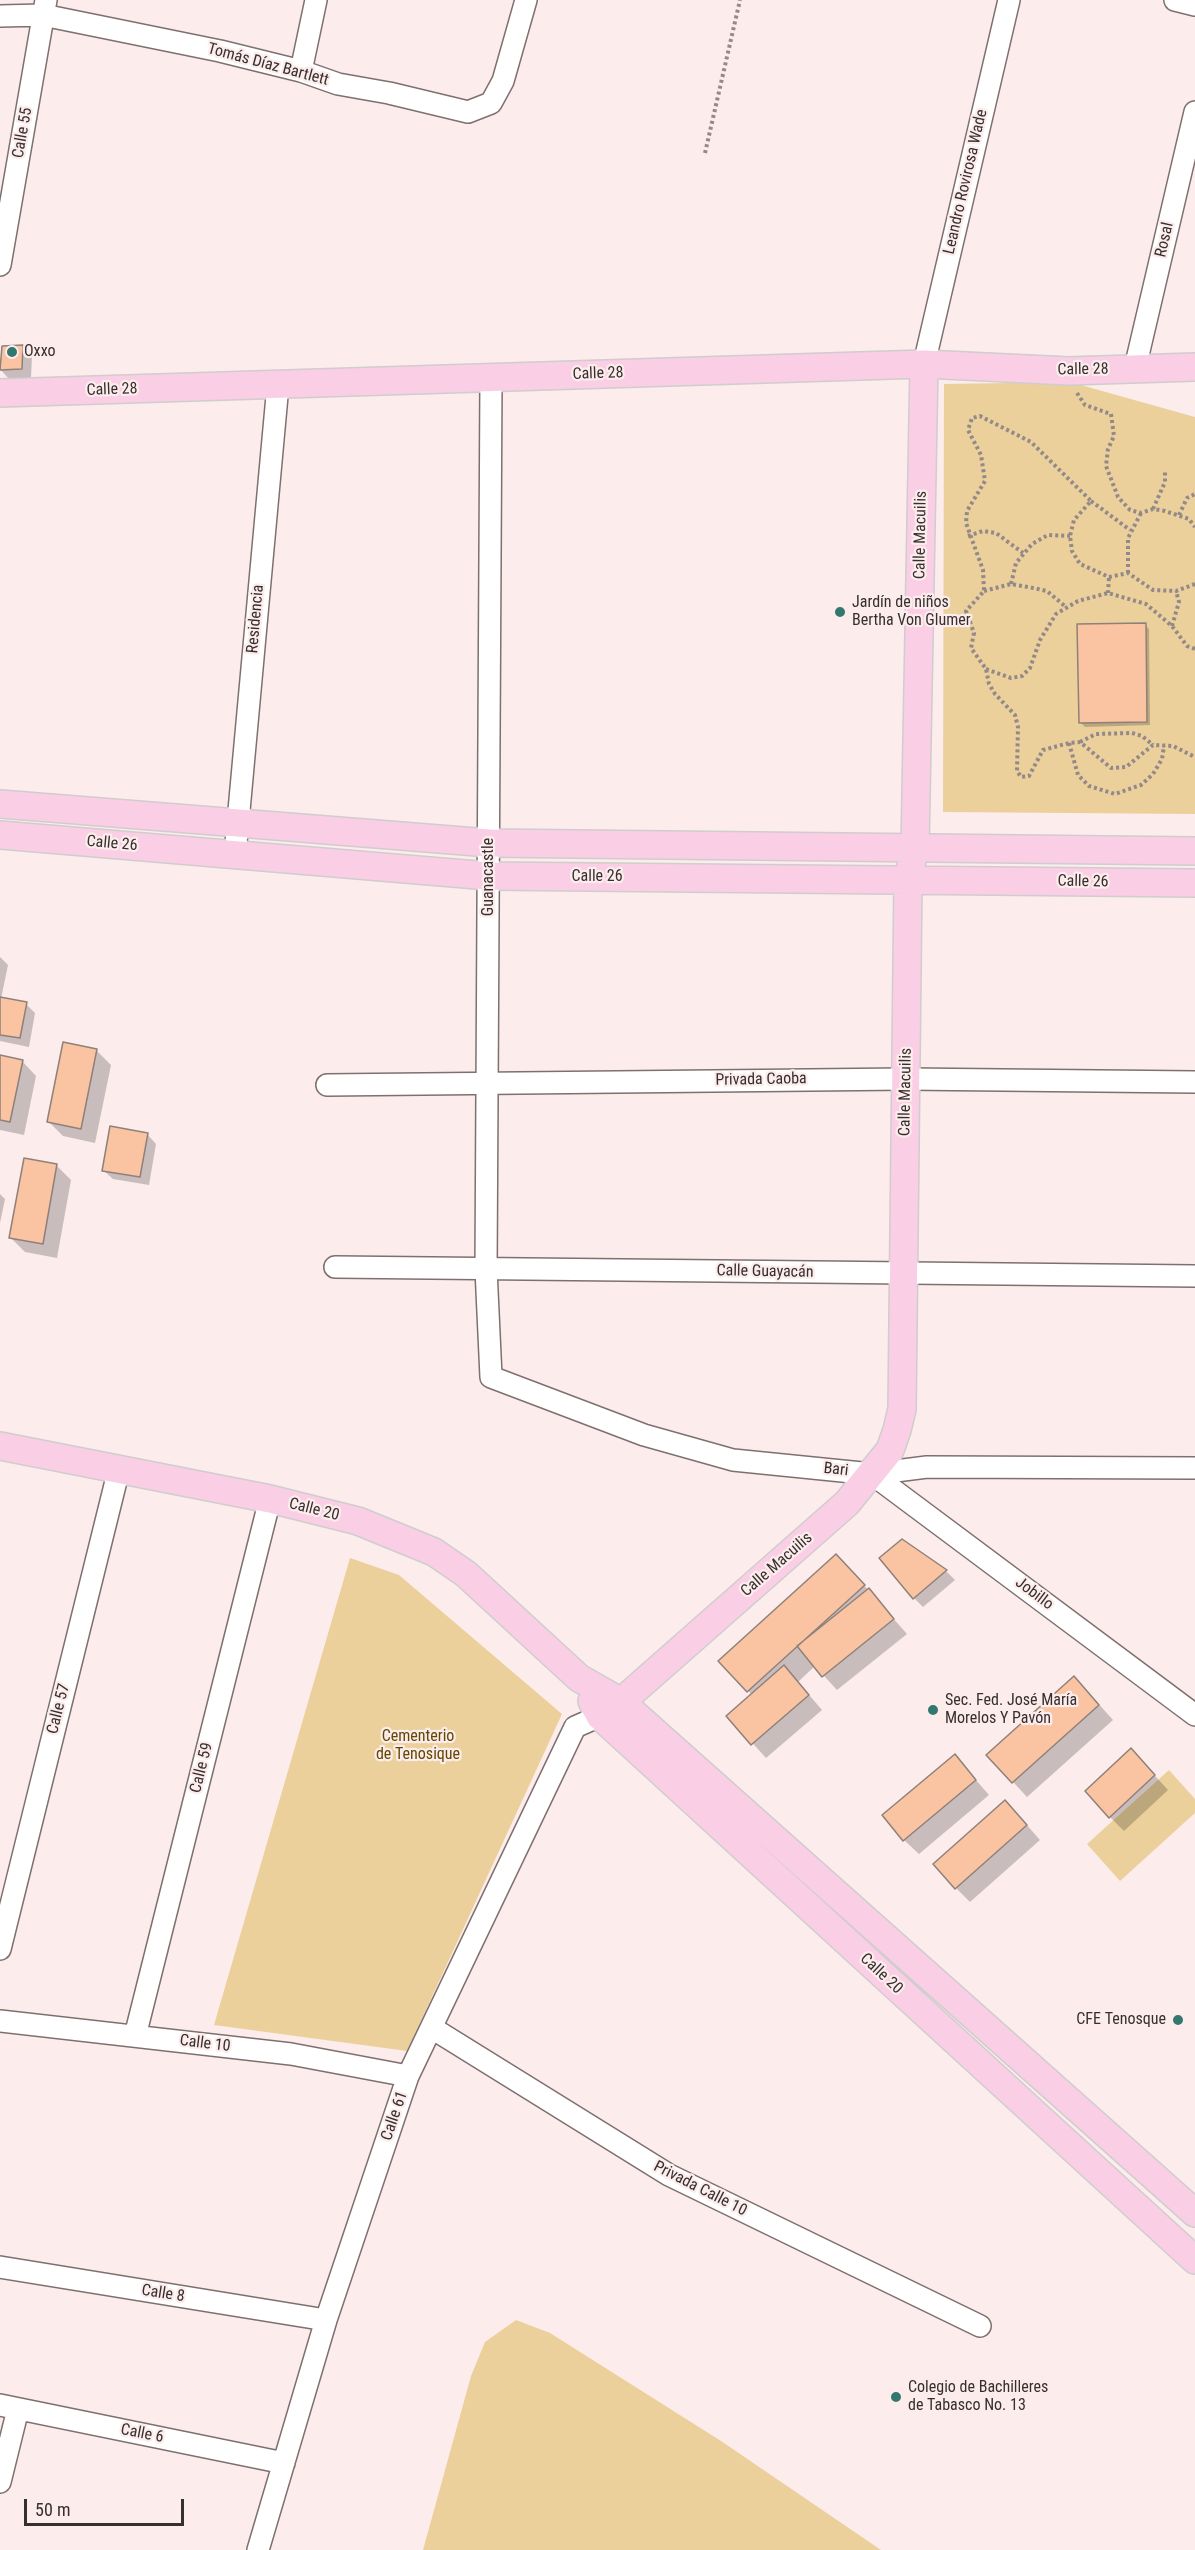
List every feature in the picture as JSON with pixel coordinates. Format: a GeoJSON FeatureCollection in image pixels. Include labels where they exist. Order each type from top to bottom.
{"type":"FeatureCollection","features":[{"type":"Feature","properties":{"kind":"main road","name":"Calle 28"},"geometry":{"type":"LineString","coordinates":[[0,393],[924,364],[1069,371],[1195,367]]}},
{"type":"Feature","properties":{"kind":"main road","name":"Calle Macuilis"},"geometry":{"type":"LineString","coordinates":[[611,1709],[847,1503],[890,1450],[902,1409],[908,879],[915,848],[924,364]]}},
{"type":"Feature","properties":{"kind":"main road","name":"Calle 26"},"geometry":{"type":"LineString","coordinates":[[0,804],[489,843],[1195,851]]}},
{"type":"Feature","properties":{"kind":"main road","name":"Calle 26"},"geometry":{"type":"LineString","coordinates":[[0,835],[489,876],[1195,883]]}},
{"type":"Feature","properties":{"kind":"main road","name":"Calle 20"},"geometry":{"type":"LineString","coordinates":[[0,1446],[270,1499],[358,1521],[434,1552],[466,1574],[579,1678],[932,2020],[1195,2260]]}},
{"type":"Feature","properties":{"kind":"main road","name":"Calle 20"},"geometry":{"type":"LineString","coordinates":[[611,1709],[954,1996],[1195,2213]]}},
{"type":"Feature","properties":{"kind":"main road"},"geometry":{"type":"LineString","coordinates":[[932,2020],[954,1996]]}},
{"type":"Feature","properties":{"kind":"street"},"geometry":{"type":"LineString","coordinates":[[301,71],[316,0]]}},
{"type":"Feature","properties":{"kind":"street","name":"Tomás Díaz Bartlett"},"geometry":{"type":"LineString","coordinates":[[0,16],[44,8],[301,71],[338,84],[389,93],[468,112],[491,103],[503,81],[526,0]]}},
{"type":"Feature","properties":{"kind":"street","name":"Leandro Rovirosa Wade"},"geometry":{"type":"LineString","coordinates":[[924,364],[1009,0]]}},
{"type":"Feature","properties":{"kind":"street"},"geometry":{"type":"LineString","coordinates":[[1175,0],[1195,5]]}},
{"type":"Feature","properties":{"kind":"street","name":"Calle 55"},"geometry":{"type":"LineString","coordinates":[[0,265],[44,8]]}},
{"type":"Feature","properties":{"kind":"street","name":"Rosal"},"geometry":{"type":"LineString","coordinates":[[1135,368],[1195,112]]}},
{"type":"Feature","properties":{"kind":"street","name":"Guanacastle"},"geometry":{"type":"LineString","coordinates":[[491,378],[486,1269],[491,1377]]}},
{"type":"Feature","properties":{"kind":"street","name":"Residencia"},"geometry":{"type":"LineString","coordinates":[[235,854],[278,385]]}},
{"type":"Feature","properties":{"kind":"street","name":"Privada Caoba"},"geometry":{"type":"LineString","coordinates":[[327,1085],[906,1079],[1195,1082]]}},
{"type":"Feature","properties":{"kind":"street","name":"Calle Guayacán"},"geometry":{"type":"LineString","coordinates":[[335,1267],[1195,1276]]}},
{"type":"Feature","properties":{"kind":"street","name":"Bari"},"geometry":{"type":"LineString","coordinates":[[491,1377],[644,1435],[733,1460],[872,1474],[927,1467],[1195,1468]]}},
{"type":"Feature","properties":{"kind":"street","name":"Calle 57"},"geometry":{"type":"LineString","coordinates":[[0,1949],[118,1470]]}},
{"type":"Feature","properties":{"kind":"street","name":"Jobillo"},"geometry":{"type":"LineString","coordinates":[[872,1474],[1195,1715]]}},
{"type":"Feature","properties":{"kind":"street","name":"Calle 59"},"geometry":{"type":"LineString","coordinates":[[135,2036],[270,1499]]}},
{"type":"Feature","properties":{"kind":"street","name":"Calle 61"},"geometry":{"type":"LineString","coordinates":[[258,2550],[326,2320],[408,2076],[575,1727],[611,1709]]}},
{"type":"Feature","properties":{"kind":"street","name":"Calle 10"},"geometry":{"type":"LineString","coordinates":[[0,2020],[291,2054],[408,2076]]}},
{"type":"Feature","properties":{"kind":"street","name":"Privada Calle 10"},"geometry":{"type":"LineString","coordinates":[[432,2028],[669,2175],[980,2326]]}},
{"type":"Feature","properties":{"kind":"street","name":"Calle 8"},"geometry":{"type":"LineString","coordinates":[[0,2267],[326,2320]]}},
{"type":"Feature","properties":{"kind":"street"},"geometry":{"type":"LineString","coordinates":[[0,2482],[9,2407]]}},
{"type":"Feature","properties":{"kind":"street","name":"Calle 6"},"geometry":{"type":"LineString","coordinates":[[9,2407],[284,2463]]}},
{"type":"Feature","properties":{"kind":"path"},"geometry":{"type":"LineString","coordinates":[[705,153],[740,0]]}},
{"type":"Feature","properties":{"kind":"path"},"geometry":{"type":"LineString","coordinates":[[1069,371],[1072,390],[1078,394],[1079,400],[1094,409],[1111,414],[1114,436],[1108,449],[1106,466],[1110,482],[1118,497],[1130,510],[1141,513],[1153,509],[1179,515],[1189,519],[1195,527]]}},
{"type":"Feature","properties":{"kind":"path"},"geometry":{"type":"LineString","coordinates":[[984,591],[982,562],[968,536],[966,523],[967,511],[985,481],[981,455],[968,430],[972,418],[980,416],[1037,447],[1091,501],[1130,530]]}},
{"type":"Feature","properties":{"kind":"path"},"geometry":{"type":"LineString","coordinates":[[1153,509],[1165,482],[1165,470]]}},
{"type":"Feature","properties":{"kind":"path"},"geometry":{"type":"LineString","coordinates":[[1179,515],[1187,498],[1195,494]]}},
{"type":"Feature","properties":{"kind":"path"},"geometry":{"type":"LineString","coordinates":[[1091,501],[1074,520],[1070,536],[1072,550],[1080,564],[1109,577],[1128,573],[1153,590],[1176,591],[1195,584]]}},
{"type":"Feature","properties":{"kind":"path"},"geometry":{"type":"LineString","coordinates":[[1128,573],[1130,530],[1141,513]]}},
{"type":"Feature","properties":{"kind":"path"},"geometry":{"type":"LineString","coordinates":[[968,536],[983,531],[996,533],[1023,552]]}},
{"type":"Feature","properties":{"kind":"path"},"geometry":{"type":"LineString","coordinates":[[1011,584],[1016,563],[1023,552],[1048,536],[1070,536]]}},
{"type":"Feature","properties":{"kind":"path"},"geometry":{"type":"LineString","coordinates":[[1108,593],[1109,577]]}},
{"type":"Feature","properties":{"kind":"path"},"geometry":{"type":"LineString","coordinates":[[1066,607],[1047,591],[1011,584],[984,591],[966,611],[974,633],[971,648],[973,654],[986,669],[1011,678],[1022,676],[1030,668],[1040,640],[1052,620],[1066,607],[1108,593],[1146,604],[1172,627],[1187,646],[1195,649]]}},
{"type":"Feature","properties":{"kind":"path"},"geometry":{"type":"LineString","coordinates":[[1172,627],[1179,602],[1176,591]]}},
{"type":"Feature","properties":{"kind":"path"},"geometry":{"type":"LineString","coordinates":[[986,669],[989,684],[1015,715],[1018,726],[1017,771],[1021,777],[1029,776],[1043,750],[1080,742],[1096,734],[1126,733],[1142,736],[1153,745],[1182,750],[1195,757]]}},
{"type":"Feature","properties":{"kind":"path"},"geometry":{"type":"LineString","coordinates":[[1080,742],[1104,764],[1120,769],[1126,767],[1153,745]]}},
{"type":"Feature","properties":{"kind":"path"},"geometry":{"type":"LineString","coordinates":[[1069,743],[1078,775],[1089,786],[1102,792],[1115,794],[1141,785],[1153,774],[1162,759],[1164,746]]}},
{"type":"Feature","properties":{"kind":"green space"},"geometry":{"type":"Polygon","coordinates":[[[1070,382],[1195,417],[1195,814],[943,812],[944,384],[1070,382]]]}},
{"type":"Feature","properties":{"kind":"green space","name":"Cementerio de Tenosique"},"geometry":{"type":"Polygon","coordinates":[[[350,1558],[399,1575],[562,1714],[407,2051],[214,2025],[350,1558]]]}},
{"type":"Feature","properties":{"kind":"green space"},"geometry":{"type":"Polygon","coordinates":[[[1169,1770],[1195,1799],[1195,1813],[1120,1881],[1087,1844],[1169,1770]]]}},
{"type":"Feature","properties":{"kind":"green space"},"geometry":{"type":"Polygon","coordinates":[[[516,2320],[550,2333],[721,2441],[881,2550],[423,2550],[471,2376],[485,2342],[516,2320]]]}},
{"type":"Feature","properties":{"kind":"building","name":"Oxxo"},"geometry":{"type":"Polygon","coordinates":[[[23,345],[22,369],[0,370],[2,346],[23,345]]]}},
{"type":"Feature","properties":{"kind":"building"},"geometry":{"type":"Polygon","coordinates":[[[1146,623],[1147,722],[1079,723],[1077,624],[1146,623]]]}},
{"type":"Feature","properties":{"kind":"building"},"geometry":{"type":"Polygon","coordinates":[[[0,997],[27,1002],[20,1038],[0,1035],[0,997]]]}},
{"type":"Feature","properties":{"kind":"building"},"geometry":{"type":"Polygon","coordinates":[[[63,1042],[97,1049],[81,1129],[47,1122],[63,1042]]]}},
{"type":"Feature","properties":{"kind":"building"},"geometry":{"type":"Polygon","coordinates":[[[0,1055],[23,1060],[10,1122],[0,1120],[0,1055]]]}},
{"type":"Feature","properties":{"kind":"building"},"geometry":{"type":"Polygon","coordinates":[[[110,1126],[148,1133],[140,1177],[102,1171],[110,1126]]]}},
{"type":"Feature","properties":{"kind":"building"},"geometry":{"type":"Polygon","coordinates":[[[24,1158],[57,1164],[43,1244],[9,1238],[24,1158]]]}},
{"type":"Feature","properties":{"kind":"building"},"geometry":{"type":"Polygon","coordinates":[[[902,1539],[947,1570],[913,1599],[879,1558],[902,1539]]]}},
{"type":"Feature","properties":{"kind":"building"},"geometry":{"type":"Polygon","coordinates":[[[836,1554],[865,1585],[747,1692],[718,1661],[836,1554]]]}},
{"type":"Feature","properties":{"kind":"building"},"geometry":{"type":"Polygon","coordinates":[[[869,1588],[894,1619],[822,1677],[797,1646],[869,1588]]]}},
{"type":"Feature","properties":{"kind":"building"},"geometry":{"type":"Polygon","coordinates":[[[784,1665],[809,1695],[751,1745],[726,1716],[784,1665]]]}},
{"type":"Feature","properties":{"kind":"building"},"geometry":{"type":"Polygon","coordinates":[[[1074,1676],[1099,1705],[1012,1783],[986,1755],[1074,1676]]]}},
{"type":"Feature","properties":{"kind":"building"},"geometry":{"type":"Polygon","coordinates":[[[1131,1748],[1155,1775],[1109,1818],[1085,1791],[1131,1748]]]}},
{"type":"Feature","properties":{"kind":"building"},"geometry":{"type":"Polygon","coordinates":[[[955,1754],[976,1780],[903,1841],[882,1815],[955,1754]]]}},
{"type":"Feature","properties":{"kind":"building"},"geometry":{"type":"Polygon","coordinates":[[[1005,1800],[1027,1825],[955,1889],[933,1864],[1005,1800]]]}},
{"type":"Feature","properties":{"kind":"place","name":"Oxxo"},"geometry":{"type":"Point","coordinates":[12,352]}},
{"type":"Feature","properties":{"kind":"place","name":"Jardín de niños Bertha Von Glumer"},"geometry":{"type":"Point","coordinates":[840,612]}},
{"type":"Feature","properties":{"kind":"place","name":"Sec. Fed. José María Morelos Y Pavón"},"geometry":{"type":"Point","coordinates":[933,1710]}},
{"type":"Feature","properties":{"kind":"place","name":"CFE Tenosque"},"geometry":{"type":"Point","coordinates":[1178,2020]}},
{"type":"Feature","properties":{"kind":"place","name":"Colegio de Bachilleres de Tabasco No. 13"},"geometry":{"type":"Point","coordinates":[896,2397]}}]}
